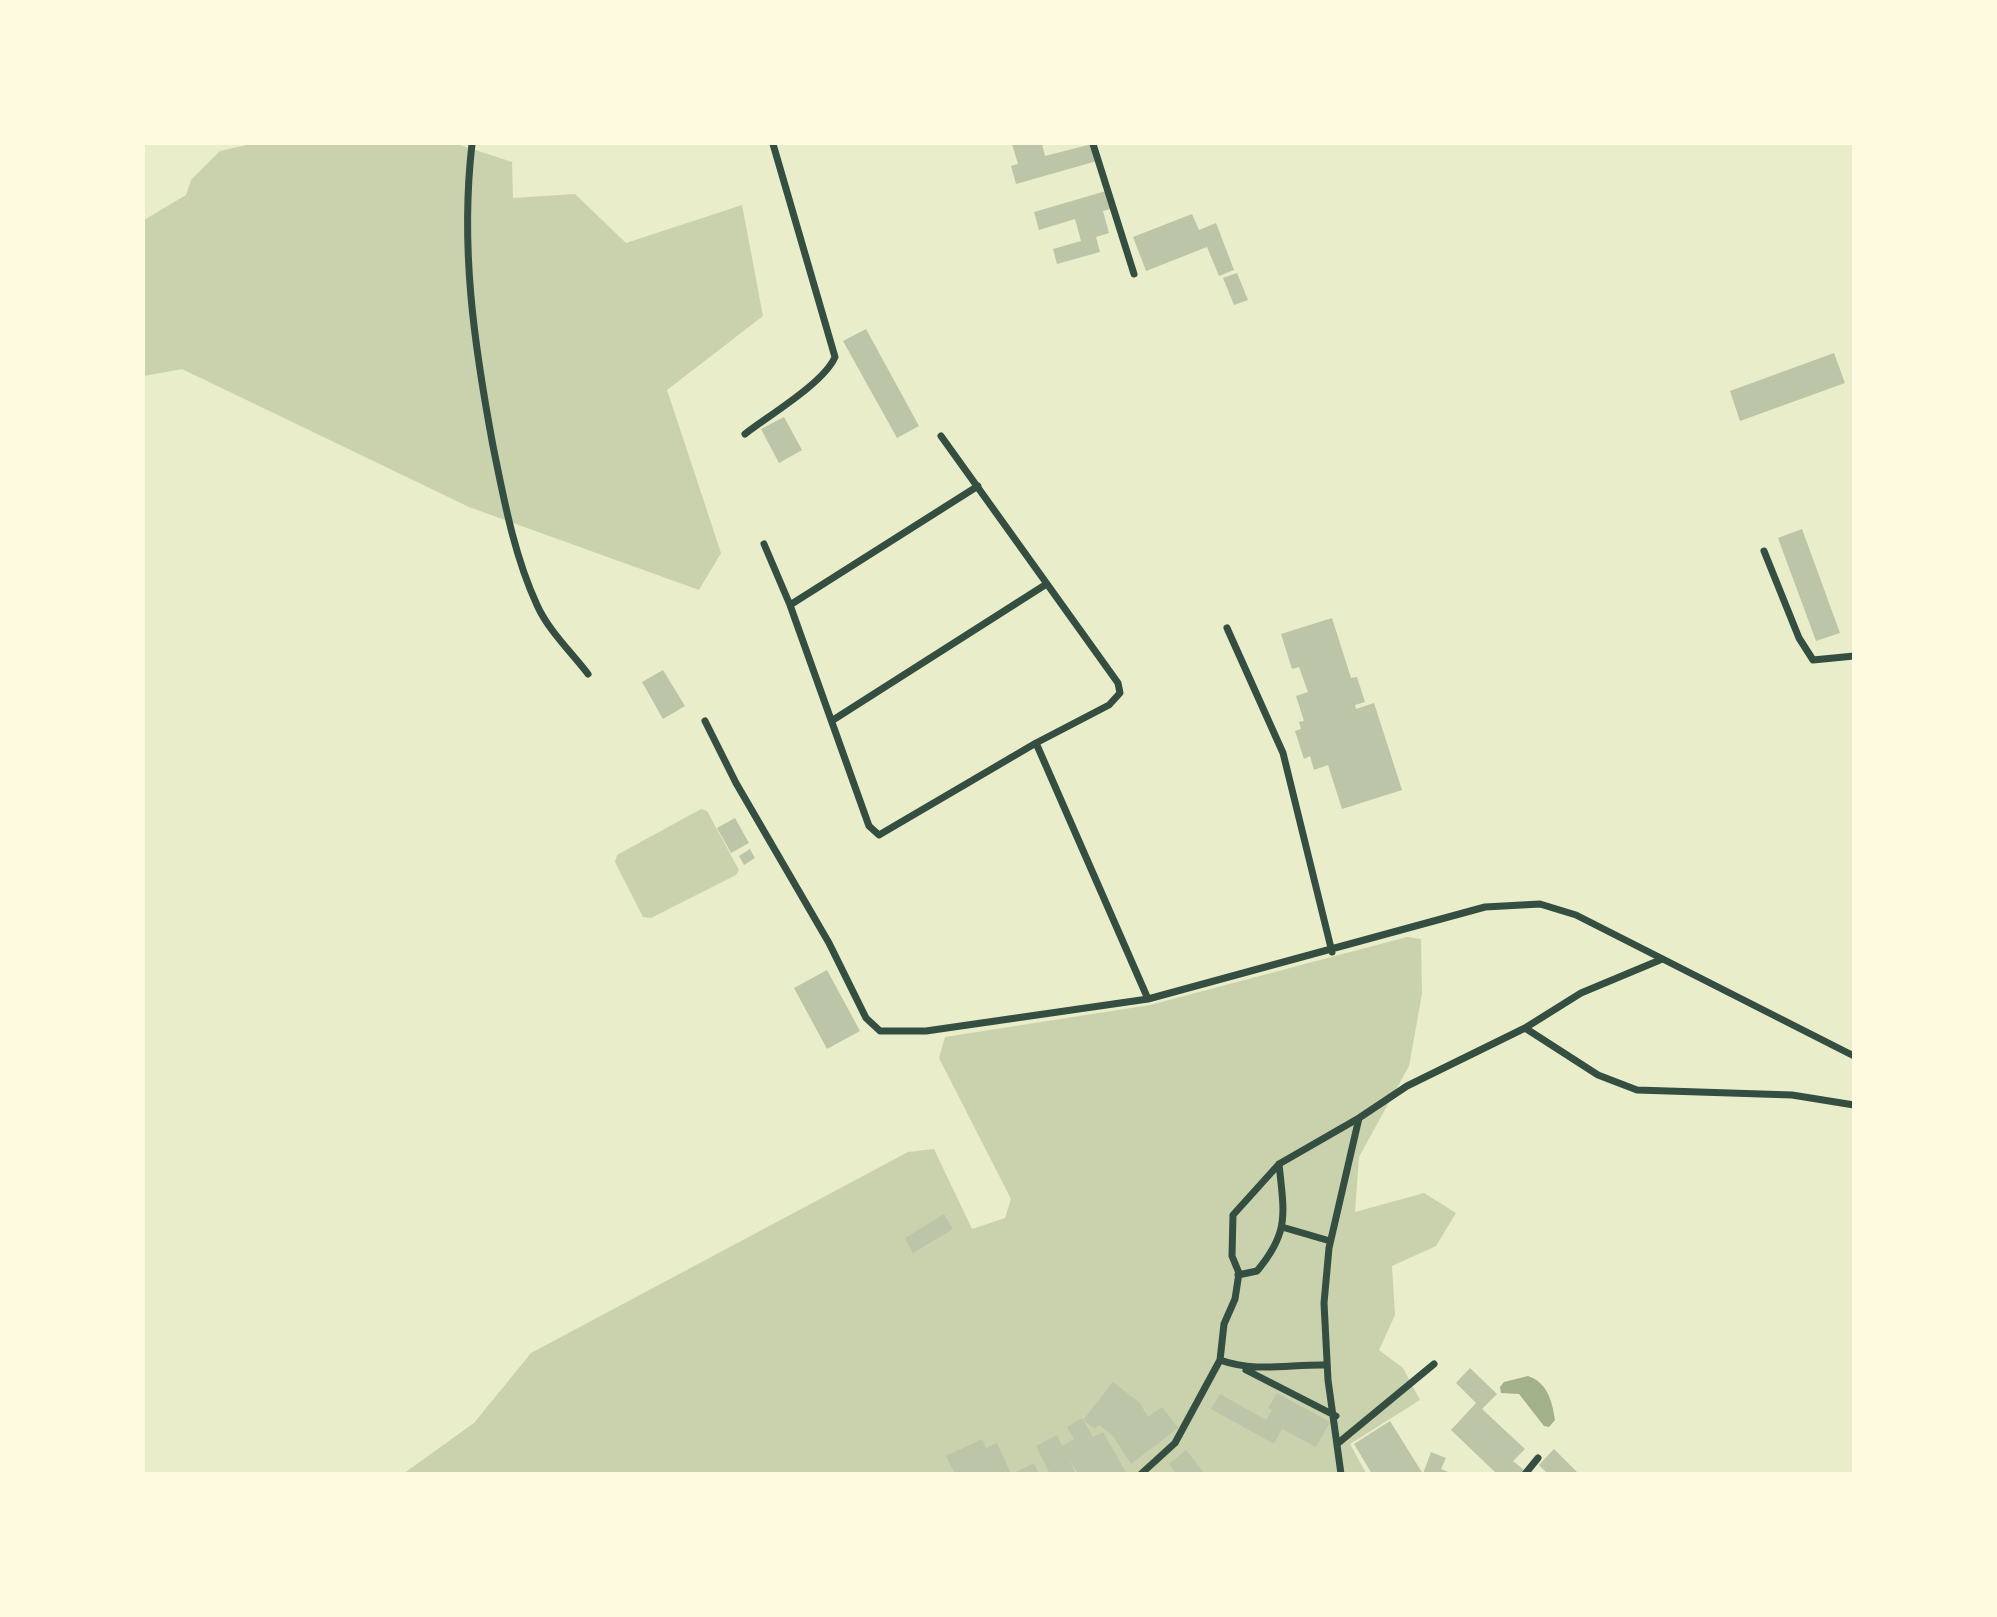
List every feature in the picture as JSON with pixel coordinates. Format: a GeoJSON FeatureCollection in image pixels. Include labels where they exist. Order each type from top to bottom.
{"type":"FeatureCollection","features":[{"type":"Feature","properties":{"kind":"street"},"geometry":{"type":"LineString","coordinates":[[472,144],[467,191],[470,312],[500,482],[518,557],[538,608],[588,674]]}},
{"type":"Feature","properties":{"kind":"street"},"geometry":{"type":"LineString","coordinates":[[745,434],[816,379],[831,365],[835,356],[773,144]]}},
{"type":"Feature","properties":{"kind":"street"},"geometry":{"type":"LineString","coordinates":[[1093,144],[1134,274]]}},
{"type":"Feature","properties":{"kind":"street"},"geometry":{"type":"LineString","coordinates":[[764,544],[833,720],[869,826],[879,835],[1036,743],[1110,705],[1120,693],[1118,683],[1110,670],[1045,584],[941,436]]}},
{"type":"Feature","properties":{"kind":"street"},"geometry":{"type":"LineString","coordinates":[[790,605],[978,486]]}},
{"type":"Feature","properties":{"kind":"street"},"geometry":{"type":"LineString","coordinates":[[1764,551],[1799,638],[1813,660],[1853,656]]}},
{"type":"Feature","properties":{"kind":"street"},"geometry":{"type":"LineString","coordinates":[[833,720],[1045,584]]}},
{"type":"Feature","properties":{"kind":"street"},"geometry":{"type":"LineString","coordinates":[[1227,628],[1283,754],[1332,952]]}},
{"type":"Feature","properties":{"kind":"street"},"geometry":{"type":"LineString","coordinates":[[705,721],[736,783],[829,943],[866,1018],[880,1031],[926,1031],[1148,999],[1332,952],[1485,907],[1540,904],[1576,915],[1853,1056]]}},
{"type":"Feature","properties":{"kind":"street"},"geometry":{"type":"LineString","coordinates":[[1036,743],[1148,999]]}},
{"type":"Feature","properties":{"kind":"street"},"geometry":{"type":"LineString","coordinates":[[1141,1474],[1175,1443],[1220,1360],[1224,1324],[1235,1299],[1238,1275],[1232,1256],[1233,1215],[1279,1164],[1359,1118],[1406,1086],[1525,1028],[1581,993],[1660,960]]}},
{"type":"Feature","properties":{"kind":"street"},"geometry":{"type":"LineString","coordinates":[[1525,1028],[1598,1075],[1637,1090],[1791,1095],[1853,1105]]}},
{"type":"Feature","properties":{"kind":"street"},"geometry":{"type":"LineString","coordinates":[[1341,1474],[1336,1416],[1327,1365],[1324,1303],[1330,1241],[1359,1118]]}},
{"type":"Feature","properties":{"kind":"street"},"geometry":{"type":"LineString","coordinates":[[1238,1275],[1257,1271],[1280,1238],[1284,1213],[1279,1164]]}},
{"type":"Feature","properties":{"kind":"street"},"geometry":{"type":"LineString","coordinates":[[1282,1227],[1330,1241]]}},
{"type":"Feature","properties":{"kind":"street"},"geometry":{"type":"LineString","coordinates":[[1220,1360],[1240,1367],[1336,1416]]}},
{"type":"Feature","properties":{"kind":"street"},"geometry":{"type":"LineString","coordinates":[[1240,1367],[1264,1370],[1293,1364],[1327,1365]]}},
{"type":"Feature","properties":{"kind":"street"},"geometry":{"type":"LineString","coordinates":[[1337,1444],[1434,1364]]}},
{"type":"Feature","properties":{"kind":"street"},"geometry":{"type":"LineString","coordinates":[[1525,1474],[1538,1458]]}},
{"type":"Feature","properties":{"kind":"shaded area"},"geometry":{"type":"Polygon","coordinates":[[[251,144],[457,144],[512,162],[513,198],[575,194],[626,243],[742,205],[763,316],[667,390],[721,553],[699,590],[469,507],[182,369],[144,376],[144,220],[186,195],[191,180],[220,151],[251,144]]]}},
{"type":"Feature","properties":{"kind":"shaded area"},"geometry":{"type":"Polygon","coordinates":[[[701,809],[707,811],[739,870],[736,875],[651,918],[643,917],[615,862],[617,855],[701,809]]]}},
{"type":"Feature","properties":{"kind":"shaded area"},"geometry":{"type":"Polygon","coordinates":[[[1407,937],[1421,939],[1422,994],[1409,1066],[1359,1157],[1355,1212],[1424,1193],[1456,1213],[1436,1246],[1392,1266],[1395,1315],[1379,1350],[1403,1368],[1420,1400],[1350,1444],[1366,1473],[403,1474],[474,1423],[531,1353],[908,1152],[934,1149],[972,1229],[1005,1218],[1011,1199],[939,1058],[945,1037],[1150,1005],[1407,937]]]}},
{"type":"Feature","properties":{"kind":"shaded area"},"geometry":{"type":"Polygon","coordinates":[[[1528,1376],[1545,1388],[1550,1400],[1555,1420],[1549,1427],[1544,1426],[1519,1394],[1501,1393],[1500,1387],[1504,1382],[1528,1376]]]}},
{"type":"Feature","properties":{"kind":"building"},"geometry":{"type":"Polygon","coordinates":[[[1012,144],[1042,144],[1045,156],[1092,144],[1097,161],[1016,184],[1011,166],[1018,164],[1012,144]]]}},
{"type":"Feature","properties":{"kind":"building"},"geometry":{"type":"Polygon","coordinates":[[[1106,191],[1111,209],[1103,211],[1109,233],[1096,237],[1100,252],[1057,264],[1053,249],[1081,241],[1075,219],[1039,230],[1034,212],[1106,191]]]}},
{"type":"Feature","properties":{"kind":"building"},"geometry":{"type":"Polygon","coordinates":[[[1192,214],[1199,230],[1216,223],[1234,270],[1219,276],[1207,247],[1146,271],[1133,237],[1192,214]]]}},
{"type":"Feature","properties":{"kind":"building"},"geometry":{"type":"Polygon","coordinates":[[[1237,273],[1248,300],[1234,305],[1223,278],[1237,273]]]}},
{"type":"Feature","properties":{"kind":"building"},"geometry":{"type":"Polygon","coordinates":[[[866,329],[919,426],[897,438],[843,341],[866,329]]]}},
{"type":"Feature","properties":{"kind":"building"},"geometry":{"type":"Polygon","coordinates":[[[1834,353],[1845,383],[1740,421],[1730,391],[1834,353]]]}},
{"type":"Feature","properties":{"kind":"building"},"geometry":{"type":"Polygon","coordinates":[[[784,417],[802,450],[779,463],[761,429],[784,417]]]}},
{"type":"Feature","properties":{"kind":"building"},"geometry":{"type":"Polygon","coordinates":[[[1802,529],[1840,633],[1816,641],[1778,538],[1802,529]]]}},
{"type":"Feature","properties":{"kind":"building"},"geometry":{"type":"Polygon","coordinates":[[[1332,618],[1351,678],[1357,677],[1365,702],[1355,705],[1356,709],[1374,703],[1402,790],[1342,809],[1328,765],[1314,770],[1310,756],[1304,759],[1295,731],[1301,729],[1299,722],[1304,721],[1296,696],[1308,692],[1299,667],[1292,669],[1281,634],[1332,618]]]}},
{"type":"Feature","properties":{"kind":"building"},"geometry":{"type":"Polygon","coordinates":[[[663,670],[685,706],[663,719],[642,682],[663,670]]]}},
{"type":"Feature","properties":{"kind":"building"},"geometry":{"type":"Polygon","coordinates":[[[735,818],[749,843],[731,853],[717,828],[735,818]]]}},
{"type":"Feature","properties":{"kind":"building"},"geometry":{"type":"Polygon","coordinates":[[[750,849],[755,858],[744,865],[739,856],[750,849]]]}},
{"type":"Feature","properties":{"kind":"building"},"geometry":{"type":"Polygon","coordinates":[[[827,970],[860,1031],[827,1049],[794,988],[827,970]]]}},
{"type":"Feature","properties":{"kind":"building"},"geometry":{"type":"Polygon","coordinates":[[[944,1214],[953,1229],[913,1253],[905,1238],[944,1214]]]}},
{"type":"Feature","properties":{"kind":"building"},"geometry":{"type":"Polygon","coordinates":[[[1470,1368],[1497,1394],[1482,1409],[1525,1449],[1513,1461],[1524,1470],[1521,1474],[1497,1474],[1451,1430],[1476,1403],[1456,1383],[1470,1368]]]}},
{"type":"Feature","properties":{"kind":"building"},"geometry":{"type":"Polygon","coordinates":[[[1113,1382],[1140,1403],[1148,1417],[1162,1407],[1178,1428],[1131,1464],[1113,1436],[1099,1425],[1095,1429],[1083,1420],[1113,1382]]]}},
{"type":"Feature","properties":{"kind":"building"},"geometry":{"type":"Polygon","coordinates":[[[1277,1393],[1330,1422],[1316,1447],[1282,1429],[1274,1444],[1211,1409],[1220,1394],[1266,1420],[1272,1410],[1268,1408],[1277,1393]]]}},
{"type":"Feature","properties":{"kind":"building"},"geometry":{"type":"Polygon","coordinates":[[[1082,1418],[1093,1437],[1103,1432],[1127,1474],[1078,1474],[1069,1459],[1076,1474],[1050,1474],[1036,1446],[1057,1435],[1062,1446],[1074,1439],[1067,1427],[1082,1418]]]}},
{"type":"Feature","properties":{"kind":"building"},"geometry":{"type":"Polygon","coordinates":[[[1390,1421],[1423,1474],[1372,1474],[1354,1444],[1390,1421]]]}},
{"type":"Feature","properties":{"kind":"building"},"geometry":{"type":"Polygon","coordinates":[[[982,1439],[986,1448],[997,1443],[1011,1474],[955,1474],[946,1456],[982,1439]]]}},
{"type":"Feature","properties":{"kind":"building"},"geometry":{"type":"Polygon","coordinates":[[[1554,1449],[1579,1474],[1548,1474],[1539,1465],[1554,1449]]]}},
{"type":"Feature","properties":{"kind":"building"},"geometry":{"type":"Polygon","coordinates":[[[1186,1450],[1205,1474],[1177,1474],[1169,1464],[1186,1450]]]}},
{"type":"Feature","properties":{"kind":"building"},"geometry":{"type":"Polygon","coordinates":[[[1431,1452],[1446,1458],[1441,1469],[1453,1474],[1423,1474],[1431,1452]]]}},
{"type":"Feature","properties":{"kind":"building"},"geometry":{"type":"Polygon","coordinates":[[[1034,1463],[1039,1474],[1012,1474],[1034,1463]]]}}]}
